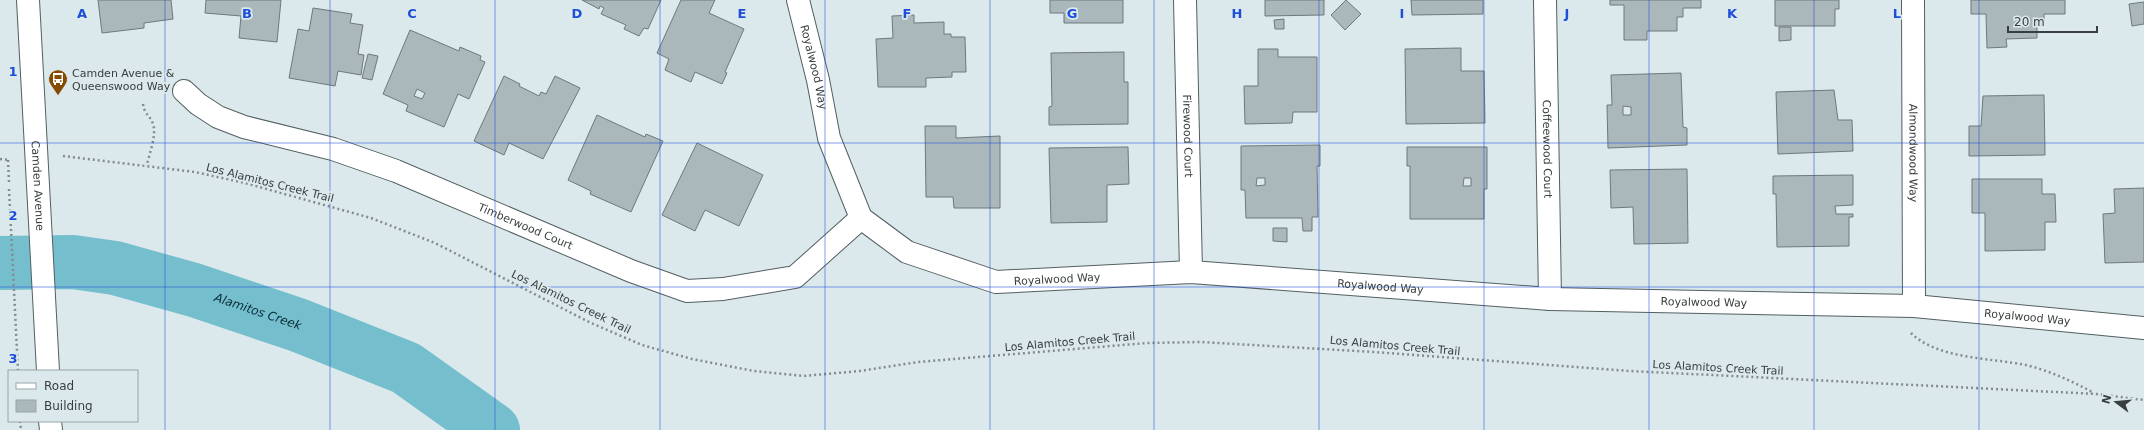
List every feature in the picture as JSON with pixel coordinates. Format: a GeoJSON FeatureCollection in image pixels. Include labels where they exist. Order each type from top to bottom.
{"type":"FeatureCollection","features":[{"type":"Feature","properties":{"kind":"street","name":"Camden Avenue"},"geometry":{"type":"LineString","coordinates":[[28,0],[48,370]]}},
{"type":"Feature","properties":{"kind":"street","name":"Royalwood Way"},"geometry":{"type":"LineString","coordinates":[[798,0],[818,80],[829,138],[861,218],[907,252],[996,282],[1192,272],[1550,299],[1914,306],[2144,328]]}},
{"type":"Feature","properties":{"kind":"street","name":"Firewood Court"},"geometry":{"type":"LineString","coordinates":[[1185,0],[1192,272]]}},
{"type":"Feature","properties":{"kind":"street","name":"Coffeewood Court"},"geometry":{"type":"LineString","coordinates":[[1545,0],[1550,299]]}},
{"type":"Feature","properties":{"kind":"street","name":"Almondwood Way"},"geometry":{"type":"LineString","coordinates":[[1913,0],[1914,306]]}},
{"type":"Feature","properties":{"kind":"street","name":"Timberwood Court"},"geometry":{"type":"LineString","coordinates":[[184,91],[198,104],[218,117],[244,126],[333,149],[396,171],[631,271],[687,291],[723,289],[795,277],[861,218]]}},
{"type":"Feature","properties":{"kind":"path"},"geometry":{"type":"LineString","coordinates":[[143,104],[144,113],[153,123],[154,132],[147,165]]}},
{"type":"Feature","properties":{"kind":"path","name":"Los Alamitos Creek Trail"},"geometry":{"type":"LineString","coordinates":[[36,158],[58,155],[195,172],[245,183],[371,218],[435,242],[589,322],[642,345],[692,359],[754,371],[803,376],[860,371],[918,362],[1147,343],[1201,342],[1374,352],[1630,371],[2096,394],[2144,400]]}},
{"type":"Feature","properties":{"kind":"path"},"geometry":{"type":"LineString","coordinates":[[0,159],[8,160],[18,370]]}},
{"type":"Feature","properties":{"kind":"path"},"geometry":{"type":"LineString","coordinates":[[1914,306],[1909,332],[1920,342],[1970,357],[2027,366],[2064,377],[2096,394]]}},
{"type":"Feature","properties":{"kind":"building"},"geometry":{"type":"Polygon","coordinates":[[[98,0],[171,0],[173,19],[144,23],[144,28],[102,33],[98,0]]]}},
{"type":"Feature","properties":{"kind":"building"},"geometry":{"type":"Polygon","coordinates":[[[206,0],[281,0],[277,42],[239,38],[241,16],[205,13],[206,0]]]}},
{"type":"Feature","properties":{"kind":"building"},"geometry":{"type":"Polygon","coordinates":[[[582,0],[661,0],[648,29],[644,28],[639,36],[624,29],[626,25],[601,14],[604,8],[600,6],[599,9],[582,0]]]}},
{"type":"Feature","properties":{"kind":"building"},"geometry":{"type":"Polygon","coordinates":[[[681,0],[715,0],[709,13],[744,29],[725,72],[727,73],[722,84],[695,72],[691,82],[665,70],[669,59],[657,53],[681,0]]]}},
{"type":"Feature","properties":{"kind":"building"},"geometry":{"type":"Polygon","coordinates":[[[1050,0],[1123,0],[1123,23],[1064,23],[1064,13],[1050,13],[1050,0]]]}},
{"type":"Feature","properties":{"kind":"building"},"geometry":{"type":"Polygon","coordinates":[[[1265,0],[1324,0],[1324,15],[1265,16],[1265,0]]]}},
{"type":"Feature","properties":{"kind":"building"},"geometry":{"type":"Polygon","coordinates":[[[1346,0],[1361,14],[1345,30],[1331,15],[1346,0]]]}},
{"type":"Feature","properties":{"kind":"building"},"geometry":{"type":"Polygon","coordinates":[[[1411,0],[1483,0],[1483,14],[1412,15],[1411,0]]]}},
{"type":"Feature","properties":{"kind":"building"},"geometry":{"type":"Polygon","coordinates":[[[1610,0],[1701,0],[1701,8],[1683,8],[1683,17],[1677,17],[1677,31],[1647,31],[1647,40],[1624,40],[1624,5],[1610,5],[1610,0]]]}},
{"type":"Feature","properties":{"kind":"building"},"geometry":{"type":"Polygon","coordinates":[[[1775,0],[1839,0],[1839,9],[1835,9],[1835,26],[1775,26],[1775,0]]]}},
{"type":"Feature","properties":{"kind":"building"},"geometry":{"type":"Polygon","coordinates":[[[1971,0],[2065,0],[2065,14],[2044,14],[2044,26],[2037,26],[2037,38],[2006,39],[2007,47],[1987,48],[1986,14],[1971,14],[1971,0]]]}},
{"type":"Feature","properties":{"kind":"building"},"geometry":{"type":"Polygon","coordinates":[[[2144,2],[2144,24],[2132,26],[2129,4],[2144,2]]]}},
{"type":"Feature","properties":{"kind":"building"},"geometry":{"type":"Polygon","coordinates":[[[313,8],[352,14],[350,23],[363,25],[358,54],[364,55],[361,75],[338,71],[335,86],[289,78],[298,29],[309,31],[313,8]]]}},
{"type":"Feature","properties":{"kind":"building"},"geometry":{"type":"Polygon","coordinates":[[[914,15],[914,23],[944,22],[944,34],[951,34],[951,37],[965,37],[966,72],[952,72],[952,77],[926,78],[926,87],[878,87],[876,39],[893,38],[892,16],[914,15]]]}},
{"type":"Feature","properties":{"kind":"building"},"geometry":{"type":"Polygon","coordinates":[[[1284,19],[1284,29],[1275,29],[1274,20],[1284,19]]]}},
{"type":"Feature","properties":{"kind":"building"},"geometry":{"type":"Polygon","coordinates":[[[1779,27],[1791,27],[1791,40],[1779,41],[1779,27]]]}},
{"type":"Feature","properties":{"kind":"building"},"geometry":{"type":"Polygon","coordinates":[[[410,30],[459,51],[460,47],[481,56],[480,60],[485,62],[469,99],[458,94],[444,127],[406,111],[408,105],[383,94],[410,30]],[[417,89],[414,96],[422,99],[425,93],[417,89]]]}},
{"type":"Feature","properties":{"kind":"building"},"geometry":{"type":"Polygon","coordinates":[[[1461,48],[1461,71],[1484,71],[1485,123],[1406,124],[1405,49],[1461,48]]]}},
{"type":"Feature","properties":{"kind":"building"},"geometry":{"type":"Polygon","coordinates":[[[1258,49],[1278,49],[1278,57],[1317,57],[1317,112],[1293,112],[1292,123],[1245,124],[1244,86],[1258,86],[1258,49]]]}},
{"type":"Feature","properties":{"kind":"building"},"geometry":{"type":"Polygon","coordinates":[[[1124,52],[1124,82],[1128,82],[1128,124],[1049,125],[1049,107],[1052,106],[1051,53],[1124,52]]]}},
{"type":"Feature","properties":{"kind":"building"},"geometry":{"type":"Polygon","coordinates":[[[368,54],[378,56],[372,80],[362,78],[368,54]]]}},
{"type":"Feature","properties":{"kind":"building"},"geometry":{"type":"Polygon","coordinates":[[[1681,73],[1683,127],[1687,128],[1687,145],[1608,148],[1607,105],[1612,105],[1611,75],[1681,73]],[[1623,106],[1623,115],[1631,115],[1631,107],[1623,106]]]}},
{"type":"Feature","properties":{"kind":"building"},"geometry":{"type":"Polygon","coordinates":[[[504,76],[520,84],[519,86],[539,96],[541,92],[546,94],[555,76],[580,88],[543,159],[509,143],[504,155],[474,141],[504,76]]]}},
{"type":"Feature","properties":{"kind":"building"},"geometry":{"type":"Polygon","coordinates":[[[1834,90],[1838,120],[1852,120],[1853,151],[1778,154],[1776,92],[1834,90]]]}},
{"type":"Feature","properties":{"kind":"building"},"geometry":{"type":"Polygon","coordinates":[[[2044,95],[2045,155],[1969,156],[1969,126],[1981,126],[1983,96],[2044,95]]]}},
{"type":"Feature","properties":{"kind":"building"},"geometry":{"type":"Polygon","coordinates":[[[597,115],[645,137],[646,134],[663,141],[631,212],[590,194],[591,191],[568,180],[597,115]]]}},
{"type":"Feature","properties":{"kind":"building"},"geometry":{"type":"Polygon","coordinates":[[[925,126],[956,126],[956,138],[1000,136],[1000,208],[954,208],[953,197],[926,197],[925,126]]]}},
{"type":"Feature","properties":{"kind":"building"},"geometry":{"type":"Polygon","coordinates":[[[697,143],[763,175],[739,226],[705,210],[695,231],[662,215],[697,143]]]}},
{"type":"Feature","properties":{"kind":"building"},"geometry":{"type":"Polygon","coordinates":[[[1320,145],[1320,166],[1317,166],[1318,217],[1312,217],[1312,231],[1303,231],[1302,218],[1246,218],[1245,190],[1241,190],[1241,146],[1320,145]],[[1257,178],[1256,186],[1265,185],[1265,178],[1257,178]]]}},
{"type":"Feature","properties":{"kind":"building"},"geometry":{"type":"Polygon","coordinates":[[[1128,147],[1129,184],[1107,185],[1107,222],[1051,223],[1049,148],[1128,147]]]}},
{"type":"Feature","properties":{"kind":"building"},"geometry":{"type":"Polygon","coordinates":[[[1407,147],[1487,147],[1487,189],[1484,189],[1484,219],[1410,219],[1410,166],[1407,166],[1407,147]],[[1464,178],[1463,186],[1471,186],[1471,178],[1464,178]]]}},
{"type":"Feature","properties":{"kind":"building"},"geometry":{"type":"Polygon","coordinates":[[[1687,169],[1688,243],[1634,244],[1633,207],[1611,208],[1610,170],[1687,169]]]}},
{"type":"Feature","properties":{"kind":"building"},"geometry":{"type":"Polygon","coordinates":[[[1853,175],[1853,205],[1835,206],[1836,214],[1853,214],[1853,217],[1849,217],[1849,246],[1777,247],[1776,194],[1773,194],[1773,176],[1853,175]]]}},
{"type":"Feature","properties":{"kind":"building"},"geometry":{"type":"Polygon","coordinates":[[[1972,179],[2042,179],[2042,194],[2055,194],[2056,222],[2045,222],[2045,250],[1985,251],[1985,213],[1972,213],[1972,179]]]}},
{"type":"Feature","properties":{"kind":"building"},"geometry":{"type":"Polygon","coordinates":[[[2144,188],[2144,262],[2105,263],[2103,214],[2115,213],[2114,189],[2144,188]]]}},
{"type":"Feature","properties":{"kind":"building"},"geometry":{"type":"Polygon","coordinates":[[[1273,228],[1287,228],[1287,242],[1273,241],[1273,228]]]}},
{"type":"Feature","properties":{"kind":"waterway","name":"Alamitos Creek"},"geometry":{"type":"LineString","coordinates":[[0,263],[73,262],[115,268],[194,290],[298,325],[406,368],[493,430]]}},
{"type":"Feature","properties":{"kind":"place","name":"Camden Avenue & Queenswood Way"},"geometry":{"type":"Point","coordinates":[58,96]}}]}
